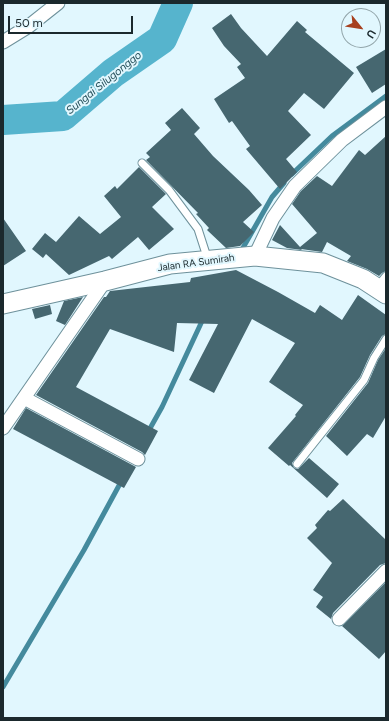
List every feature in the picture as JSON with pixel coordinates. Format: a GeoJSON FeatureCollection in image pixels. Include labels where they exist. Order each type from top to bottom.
{"type":"FeatureCollection","features":[{"type":"Feature","properties":{"kind":"main road","name":"Jalan RA Sumirah"},"geometry":{"type":"LineString","coordinates":[[3,304],[105,281],[170,264],[250,256],[323,263],[363,280],[383,286]]}},
{"type":"Feature","properties":{"kind":"street"},"geometry":{"type":"LineString","coordinates":[[3,42],[29,26],[58,3]]}},
{"type":"Feature","properties":{"kind":"street"},"geometry":{"type":"LineString","coordinates":[[250,256],[273,218],[295,186],[342,140],[386,107]]}},
{"type":"Feature","properties":{"kind":"street"},"geometry":{"type":"LineString","coordinates":[[3,428],[105,281]]}},
{"type":"Feature","properties":{"kind":"street"},"geometry":{"type":"LineString","coordinates":[[24,398],[138,459]]}},
{"type":"Feature","properties":{"kind":"street"},"geometry":{"type":"LineString","coordinates":[[339,619],[386,571]]}},
{"type":"Feature","properties":{"kind":"lane"},"geometry":{"type":"LineString","coordinates":[[142,163],[169,190],[198,229],[208,260]]}},
{"type":"Feature","properties":{"kind":"lane"},"geometry":{"type":"LineString","coordinates":[[297,464],[364,380],[374,358],[386,339]]}},
{"type":"Feature","properties":{"kind":"building"},"geometry":{"type":"Polygon","coordinates":[[[231,14],[241,28],[267,56],[297,21],[307,30],[305,32],[354,73],[324,109],[304,93],[288,111],[311,135],[286,159],[297,172],[280,189],[246,149],[250,146],[232,121],[229,123],[214,99],[245,78],[237,67],[241,64],[224,46],[212,28],[231,14]]]}},
{"type":"Feature","properties":{"kind":"building"},"geometry":{"type":"Polygon","coordinates":[[[386,49],[386,84],[372,93],[356,67],[386,49]]]}},
{"type":"Feature","properties":{"kind":"building"},"geometry":{"type":"Polygon","coordinates":[[[182,108],[200,128],[194,134],[213,156],[249,190],[262,205],[243,222],[254,232],[240,246],[226,248],[207,230],[209,228],[196,214],[198,213],[146,160],[150,157],[146,153],[171,130],[165,123],[182,108]]]}},
{"type":"Feature","properties":{"kind":"building"},"geometry":{"type":"Polygon","coordinates":[[[386,136],[386,271],[379,276],[367,269],[347,261],[351,256],[327,242],[322,252],[287,248],[272,240],[280,225],[300,247],[317,233],[292,204],[301,191],[317,176],[332,186],[359,150],[365,155],[386,136]]]}},
{"type":"Feature","properties":{"kind":"building"},"geometry":{"type":"Polygon","coordinates":[[[139,167],[166,194],[152,207],[174,229],[149,250],[138,237],[112,259],[109,256],[69,275],[46,254],[43,258],[32,249],[45,233],[56,242],[79,216],[100,234],[121,217],[104,196],[115,186],[117,189],[139,167]]]}},
{"type":"Feature","properties":{"kind":"building"},"geometry":{"type":"Polygon","coordinates":[[[3,218],[26,251],[3,266],[3,218]]]}},
{"type":"Feature","properties":{"kind":"building"},"geometry":{"type":"Polygon","coordinates":[[[236,270],[315,313],[320,305],[342,320],[358,295],[386,315],[386,334],[382,336],[370,355],[360,377],[292,463],[294,468],[298,469],[309,458],[339,484],[327,498],[290,465],[289,466],[268,448],[296,416],[295,415],[303,405],[269,382],[295,343],[252,319],[214,393],[189,380],[218,324],[177,323],[174,352],[110,329],[76,387],[158,431],[145,455],[36,395],[104,297],[106,297],[110,291],[190,282],[191,278],[236,270]]]}},
{"type":"Feature","properties":{"kind":"building"},"geometry":{"type":"Polygon","coordinates":[[[83,297],[65,325],[56,321],[64,301],[83,297]]]}},
{"type":"Feature","properties":{"kind":"building"},"geometry":{"type":"Polygon","coordinates":[[[50,305],[52,314],[35,319],[32,309],[50,305]]]}},
{"type":"Feature","properties":{"kind":"building"},"geometry":{"type":"Polygon","coordinates":[[[386,348],[386,416],[373,438],[367,434],[347,456],[326,436],[368,383],[378,360],[386,348]]]}},
{"type":"Feature","properties":{"kind":"building"},"geometry":{"type":"Polygon","coordinates":[[[26,408],[136,467],[124,488],[13,429],[26,408]]]}},
{"type":"Feature","properties":{"kind":"building"},"geometry":{"type":"Polygon","coordinates":[[[343,499],[386,540],[386,563],[380,565],[333,613],[331,619],[316,607],[323,597],[313,590],[332,563],[307,538],[317,528],[315,525],[328,510],[330,511],[343,499]]]}},
{"type":"Feature","properties":{"kind":"building"},"geometry":{"type":"Polygon","coordinates":[[[386,582],[386,651],[379,659],[342,626],[386,582]]]}},
{"type":"Feature","properties":{"kind":"waterway","name":"Sungai Silugonggo"},"geometry":{"type":"LineString","coordinates":[[3,120],[63,116],[113,73],[162,39],[178,3]]}},
{"type":"Feature","properties":{"kind":"waterway"},"geometry":{"type":"LineString","coordinates":[[292,174],[332,136],[386,96]]}},
{"type":"Feature","properties":{"kind":"waterway"},"geometry":{"type":"LineString","coordinates":[[240,253],[272,197],[284,183]]}},
{"type":"Feature","properties":{"kind":"waterway"},"geometry":{"type":"LineString","coordinates":[[148,432],[162,407],[203,319]]}},
{"type":"Feature","properties":{"kind":"waterway"},"geometry":{"type":"LineString","coordinates":[[3,687],[84,550],[122,480]]}}]}
